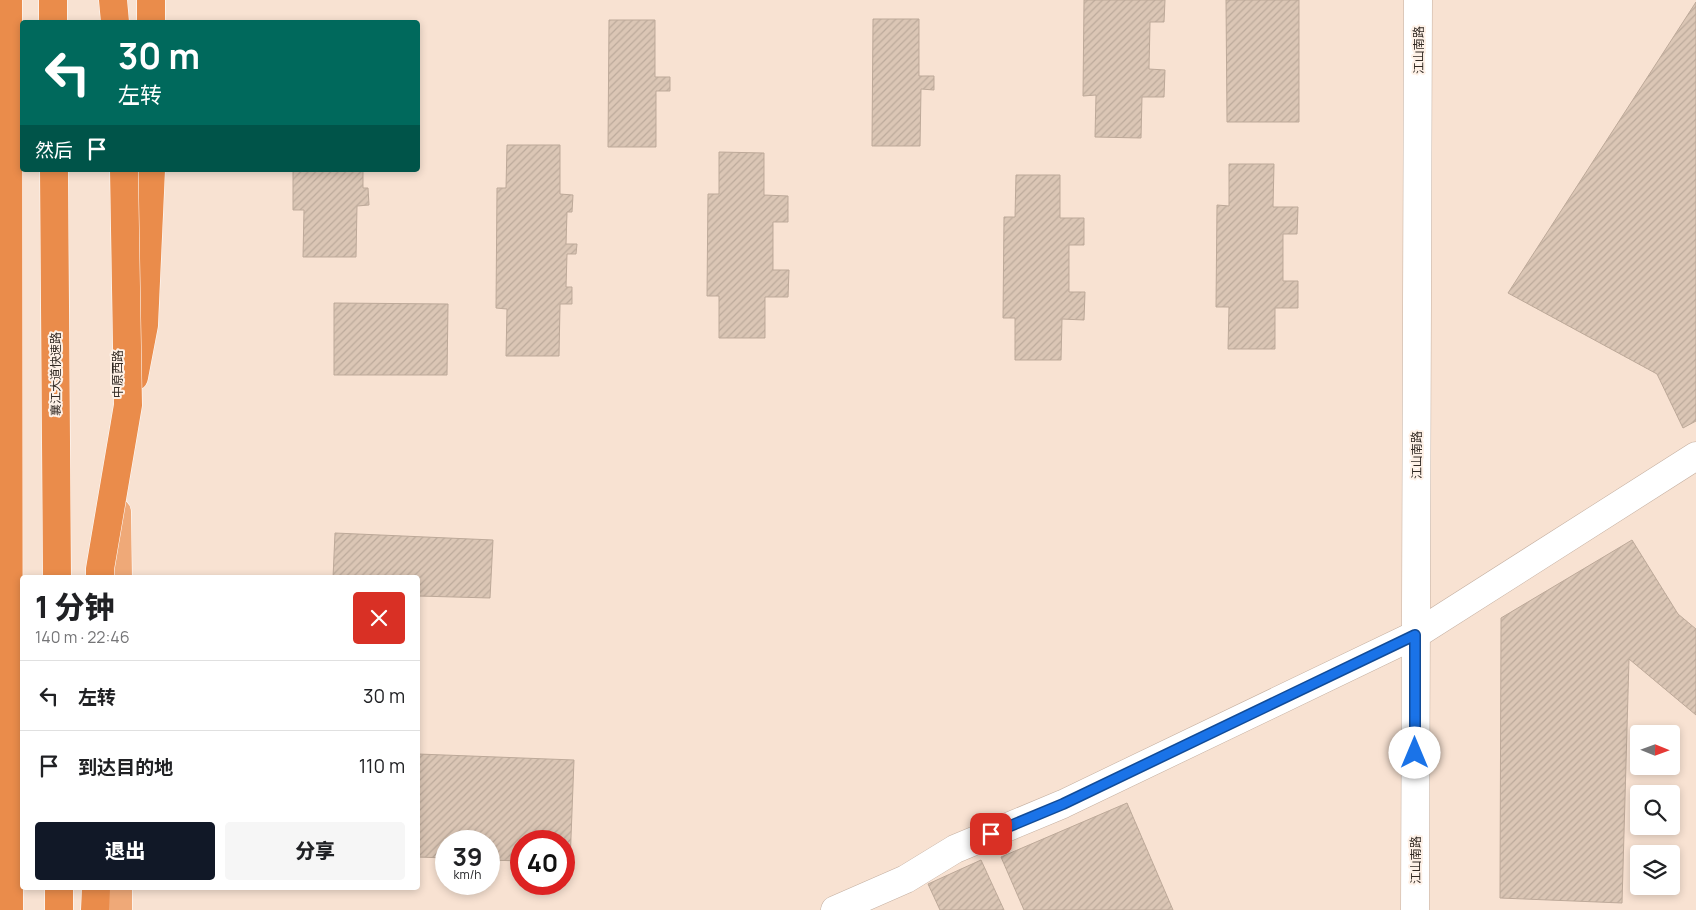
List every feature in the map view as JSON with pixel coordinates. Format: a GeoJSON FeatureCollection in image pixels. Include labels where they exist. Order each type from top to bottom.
{"type":"FeatureCollection","features":[{"type":"Feature","properties":{"kind":"highway"},"geometry":{"type":"LineString","coordinates":[[8,0],[10,910]]}},
{"type":"Feature","properties":{"kind":"highway"},"geometry":{"type":"LineString","coordinates":[[53,0],[53,20]]}},
{"type":"Feature","properties":{"kind":"highway"},"geometry":{"type":"LineString","coordinates":[[115,0],[116,20]]}},
{"type":"Feature","properties":{"kind":"highway"},"geometry":{"type":"LineString","coordinates":[[151,0],[151,20]]}},
{"type":"Feature","properties":{"kind":"highway","name":"襄江大道快速路"},"geometry":{"type":"LineString","coordinates":[[54,172],[57,575]]}},
{"type":"Feature","properties":{"kind":"highway"},"geometry":{"type":"LineString","coordinates":[[124,172],[128,405]]}},
{"type":"Feature","properties":{"kind":"highway"},"geometry":{"type":"LineString","coordinates":[[100,575],[128,405],[144,326],[151,172]]}},
{"type":"Feature","properties":{"kind":"highway"},"geometry":{"type":"LineString","coordinates":[[59,890],[59,910]]}},
{"type":"Feature","properties":{"kind":"highway"},"geometry":{"type":"LineString","coordinates":[[96,890],[96,910]]}},
{"type":"Feature","properties":{"kind":"main road","name":"中原西路"},"geometry":{"type":"LineString","coordinates":[[117,172],[118,575]]}},
{"type":"Feature","properties":{"kind":"main road"},"geometry":{"type":"LineString","coordinates":[[118,890],[118,910]]}},
{"type":"Feature","properties":{"kind":"street","name":"江山南路"},"geometry":{"type":"LineString","coordinates":[[1415,910],[1418,0]]}},
{"type":"Feature","properties":{"kind":"street"},"geometry":{"type":"LineString","coordinates":[[835,910],[906,879],[955,849],[1063,804],[1415,635],[1696,456]]}},
{"type":"Feature","properties":{"kind":"building"},"geometry":{"type":"Polygon","coordinates":[[[1084,0],[1165,0],[1164,22],[1150,22],[1149,69],[1165,70],[1164,97],[1142,97],[1141,138],[1095,137],[1096,95],[1083,96],[1084,0]]]}},
{"type":"Feature","properties":{"kind":"building"},"geometry":{"type":"Polygon","coordinates":[[[1226,0],[1299,0],[1299,122],[1227,122],[1226,0]]]}},
{"type":"Feature","properties":{"kind":"building"},"geometry":{"type":"Polygon","coordinates":[[[1696,2],[1696,421],[1683,428],[1657,374],[1508,293],[1696,2]]]}},
{"type":"Feature","properties":{"kind":"building"},"geometry":{"type":"Polygon","coordinates":[[[873,19],[919,19],[919,76],[934,76],[934,90],[921,89],[920,146],[872,146],[873,19]]]}},
{"type":"Feature","properties":{"kind":"building"},"geometry":{"type":"Polygon","coordinates":[[[609,20],[655,20],[655,77],[670,77],[670,91],[656,91],[656,147],[608,147],[609,20]]]}},
{"type":"Feature","properties":{"kind":"building"},"geometry":{"type":"Polygon","coordinates":[[[507,145],[560,145],[560,194],[573,195],[572,212],[567,212],[566,244],[577,244],[576,254],[567,254],[566,287],[572,287],[572,304],[560,304],[559,356],[506,356],[507,309],[496,308],[497,188],[506,188],[507,145]]]}},
{"type":"Feature","properties":{"kind":"building"},"geometry":{"type":"Polygon","coordinates":[[[719,152],[764,153],[764,195],[788,196],[788,222],[773,222],[773,270],[789,270],[788,297],[765,297],[765,338],[719,338],[719,296],[707,296],[708,194],[719,194],[719,152]]]}},
{"type":"Feature","properties":{"kind":"building"},"geometry":{"type":"Polygon","coordinates":[[[1229,164],[1274,164],[1273,207],[1298,207],[1297,234],[1283,234],[1283,281],[1298,281],[1298,308],[1275,308],[1275,349],[1228,349],[1229,307],[1216,307],[1217,205],[1229,206],[1229,164]]]}},
{"type":"Feature","properties":{"kind":"building"},"geometry":{"type":"Polygon","coordinates":[[[293,172],[363,172],[363,188],[368,188],[369,205],[357,206],[356,257],[303,257],[304,210],[293,210],[293,172]]]}},
{"type":"Feature","properties":{"kind":"building"},"geometry":{"type":"Polygon","coordinates":[[[1016,175],[1060,175],[1060,218],[1084,218],[1084,245],[1069,245],[1069,292],[1085,292],[1084,320],[1062,319],[1061,360],[1015,360],[1015,318],[1003,318],[1004,217],[1015,217],[1016,175]]]}},
{"type":"Feature","properties":{"kind":"building"},"geometry":{"type":"Polygon","coordinates":[[[334,303],[448,304],[447,375],[334,375],[334,303]]]}},
{"type":"Feature","properties":{"kind":"building"},"geometry":{"type":"Polygon","coordinates":[[[335,533],[493,540],[490,598],[420,596],[420,575],[333,575],[335,533]]]}},
{"type":"Feature","properties":{"kind":"building"},"geometry":{"type":"Polygon","coordinates":[[[1632,540],[1678,614],[1696,629],[1696,715],[1629,659],[1622,903],[1500,898],[1501,618],[1632,540]]]}},
{"type":"Feature","properties":{"kind":"building"},"geometry":{"type":"Polygon","coordinates":[[[420,754],[574,760],[571,830],[510,830],[510,861],[500,860],[500,830],[435,830],[435,858],[420,857],[420,754]]]}},
{"type":"Feature","properties":{"kind":"building"},"geometry":{"type":"Polygon","coordinates":[[[1127,803],[1173,910],[1024,910],[1001,857],[1127,803]]]}},
{"type":"Feature","properties":{"kind":"building"},"geometry":{"type":"Polygon","coordinates":[[[981,860],[1004,910],[940,910],[928,884],[981,860]]]}},
{"type":"Feature","properties":{"kind":"route"},"geometry":{"type":"LineString","coordinates":[[991,834],[1063,804],[1415,635],[1415,753]]}}]}
